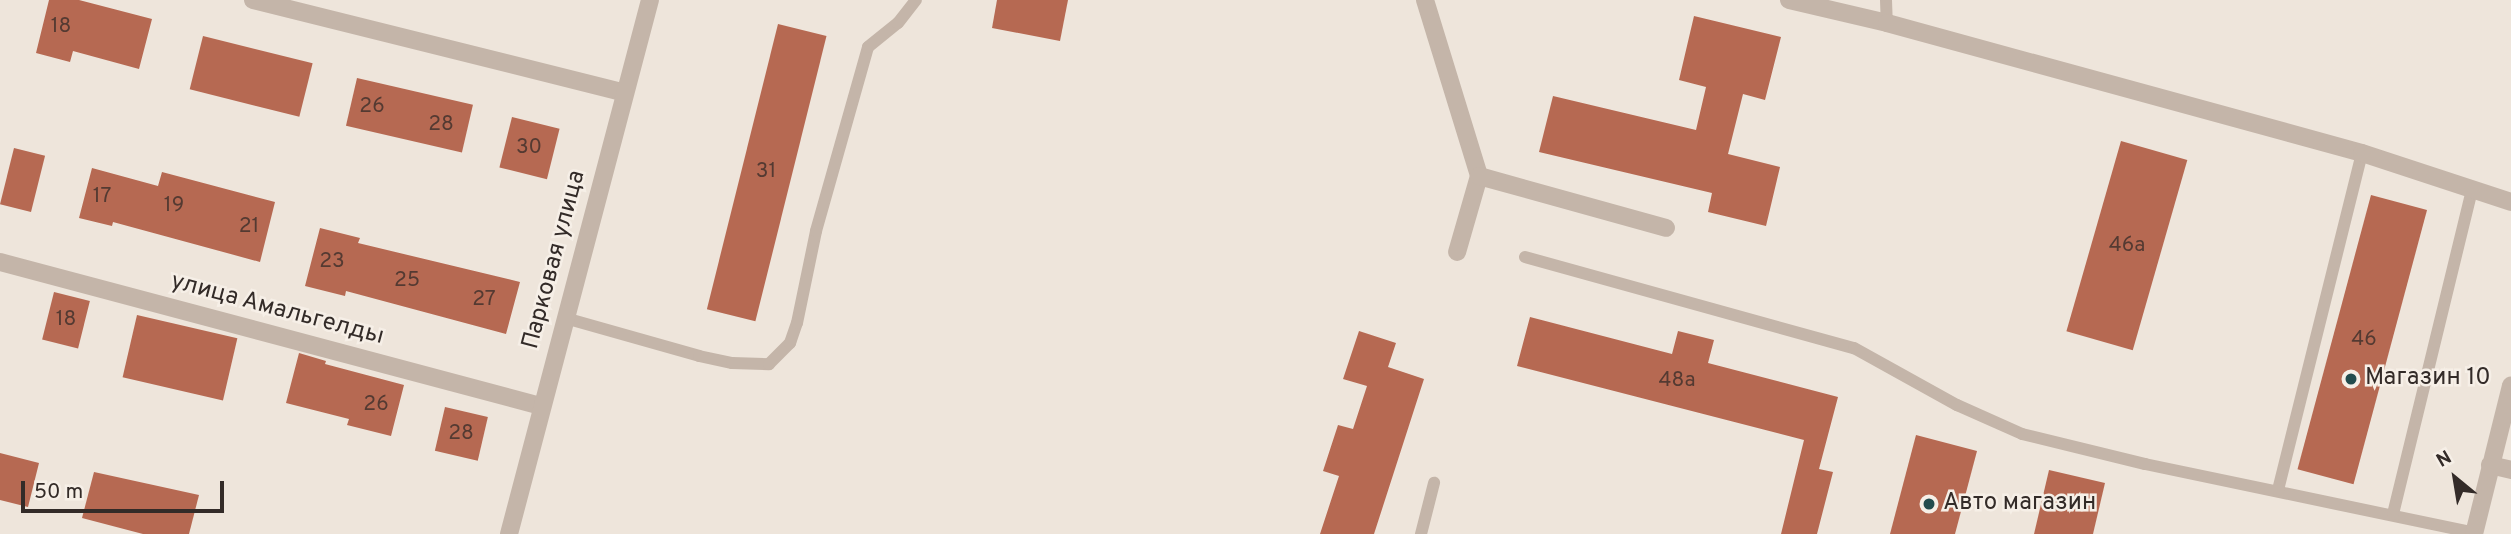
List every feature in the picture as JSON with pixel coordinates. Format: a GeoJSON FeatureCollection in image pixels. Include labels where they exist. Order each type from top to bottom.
{"type":"FeatureCollection","features":[{"type":"Feature","properties":{"kind":"street"},"geometry":{"type":"LineString","coordinates":[[253,0],[625,93]]}},
{"type":"Feature","properties":{"kind":"street","name":"Парковая улица"},"geometry":{"type":"LineString","coordinates":[[509,534],[650,0]]}},
{"type":"Feature","properties":{"kind":"street"},"geometry":{"type":"LineString","coordinates":[[1424,0],[1479,176],[1457,252]]}},
{"type":"Feature","properties":{"kind":"street"},"geometry":{"type":"LineString","coordinates":[[1789,0],[1887,23],[2362,153],[2511,202]]}},
{"type":"Feature","properties":{"kind":"street"},"geometry":{"type":"LineString","coordinates":[[1479,176],[1666,228]]}},
{"type":"Feature","properties":{"kind":"street","name":"улица Амальгелды"},"geometry":{"type":"LineString","coordinates":[[0,262],[541,406]]}},
{"type":"Feature","properties":{"kind":"street"},"geometry":{"type":"LineString","coordinates":[[2474,533],[2511,386]]}},
{"type":"Feature","properties":{"kind":"street"},"geometry":{"type":"LineString","coordinates":[[2490,465],[2511,470]]}},
{"type":"Feature","properties":{"kind":"lane"},"geometry":{"type":"LineString","coordinates":[[565,318],[699,356],[732,363],[769,364],[790,343],[797,323],[816,231],[868,47],[898,23],[916,0]]}},
{"type":"Feature","properties":{"kind":"lane"},"geometry":{"type":"LineString","coordinates":[[1886,0],[1887,23]]}},
{"type":"Feature","properties":{"kind":"lane"},"geometry":{"type":"LineString","coordinates":[[2278,490],[2362,153]]}},
{"type":"Feature","properties":{"kind":"lane"},"geometry":{"type":"LineString","coordinates":[[2393,514],[2472,190]]}},
{"type":"Feature","properties":{"kind":"lane"},"geometry":{"type":"LineString","coordinates":[[1525,257],[1854,348],[1956,405],[2022,433],[2145,464],[2474,533]]}},
{"type":"Feature","properties":{"kind":"lane"},"geometry":{"type":"LineString","coordinates":[[1420,534],[1434,483]]}},
{"type":"Feature","properties":{"kind":"building"},"geometry":{"type":"Polygon","coordinates":[[[49,0],[79,0],[152,19],[139,69],[73,51],[70,62],[36,53],[49,0]]]}},
{"type":"Feature","properties":{"kind":"building"},"geometry":{"type":"Polygon","coordinates":[[[997,0],[1068,0],[1060,41],[992,28],[997,0]]]}},
{"type":"Feature","properties":{"kind":"building"},"geometry":{"type":"Polygon","coordinates":[[[1694,16],[1781,37],[1765,100],[1743,94],[1728,154],[1780,167],[1766,226],[1708,212],[1712,193],[1539,152],[1553,96],[1696,130],[1706,87],[1679,80],[1694,16]]]}},
{"type":"Feature","properties":{"kind":"building"},"geometry":{"type":"Polygon","coordinates":[[[778,24],[827,36],[755,321],[707,309],[778,24]]]}},
{"type":"Feature","properties":{"kind":"building"},"geometry":{"type":"Polygon","coordinates":[[[203,36],[313,63],[299,117],[190,89],[203,36]]]}},
{"type":"Feature","properties":{"kind":"building"},"geometry":{"type":"Polygon","coordinates":[[[357,78],[473,105],[462,153],[346,126],[357,78]]]}},
{"type":"Feature","properties":{"kind":"building"},"geometry":{"type":"Polygon","coordinates":[[[512,117],[560,129],[547,179],[499,167],[512,117]]]}},
{"type":"Feature","properties":{"kind":"building"},"geometry":{"type":"Polygon","coordinates":[[[2121,141],[2187,160],[2133,350],[2066,331],[2121,141]]]}},
{"type":"Feature","properties":{"kind":"building"},"geometry":{"type":"Polygon","coordinates":[[[14,148],[45,156],[31,212],[0,204],[14,148]]]}},
{"type":"Feature","properties":{"kind":"building"},"geometry":{"type":"Polygon","coordinates":[[[92,168],[158,186],[162,172],[275,202],[260,262],[113,222],[112,226],[79,218],[92,168]]]}},
{"type":"Feature","properties":{"kind":"building"},"geometry":{"type":"Polygon","coordinates":[[[2371,195],[2427,210],[2354,484],[2297,469],[2371,195]]]}},
{"type":"Feature","properties":{"kind":"building"},"geometry":{"type":"Polygon","coordinates":[[[320,228],[360,238],[358,243],[520,282],[506,334],[346,291],[345,296],[305,286],[320,228]]]}},
{"type":"Feature","properties":{"kind":"building"},"geometry":{"type":"Polygon","coordinates":[[[54,292],[90,301],[78,348],[42,340],[54,292]]]}},
{"type":"Feature","properties":{"kind":"building"},"geometry":{"type":"Polygon","coordinates":[[[137,315],[237,338],[223,401],[123,377],[137,315]]]}},
{"type":"Feature","properties":{"kind":"building"},"geometry":{"type":"Polygon","coordinates":[[[1530,317],[1672,354],[1678,331],[1714,340],[1708,363],[1838,397],[1819,469],[1833,472],[1817,534],[1781,534],[1804,440],[1517,366],[1530,317]]]}},
{"type":"Feature","properties":{"kind":"building"},"geometry":{"type":"Polygon","coordinates":[[[1359,331],[1396,343],[1388,367],[1424,379],[1374,534],[1320,534],[1339,476],[1323,471],[1338,425],[1353,429],[1367,386],[1343,379],[1359,331]]]}},
{"type":"Feature","properties":{"kind":"building"},"geometry":{"type":"Polygon","coordinates":[[[299,353],[326,361],[325,364],[404,385],[391,436],[347,425],[349,419],[286,403],[299,353]]]}},
{"type":"Feature","properties":{"kind":"building"},"geometry":{"type":"Polygon","coordinates":[[[445,407],[488,417],[478,461],[435,451],[445,407]]]}},
{"type":"Feature","properties":{"kind":"building"},"geometry":{"type":"Polygon","coordinates":[[[1916,435],[1977,451],[1955,534],[1890,534],[1916,435]]]}},
{"type":"Feature","properties":{"kind":"building"},"geometry":{"type":"Polygon","coordinates":[[[0,453],[39,463],[28,507],[0,500],[0,453]]]}},
{"type":"Feature","properties":{"kind":"building"},"geometry":{"type":"Polygon","coordinates":[[[2049,470],[2105,483],[2093,534],[2034,534],[2049,470]]]}},
{"type":"Feature","properties":{"kind":"building"},"geometry":{"type":"Polygon","coordinates":[[[94,472],[199,495],[189,534],[143,534],[82,518],[94,472]]]}},
{"type":"Feature","properties":{"kind":"place","name":"Магазин 10"},"geometry":{"type":"Point","coordinates":[2351,379]}},
{"type":"Feature","properties":{"kind":"place","name":"Авто магазин"},"geometry":{"type":"Point","coordinates":[1929,504]}}]}
